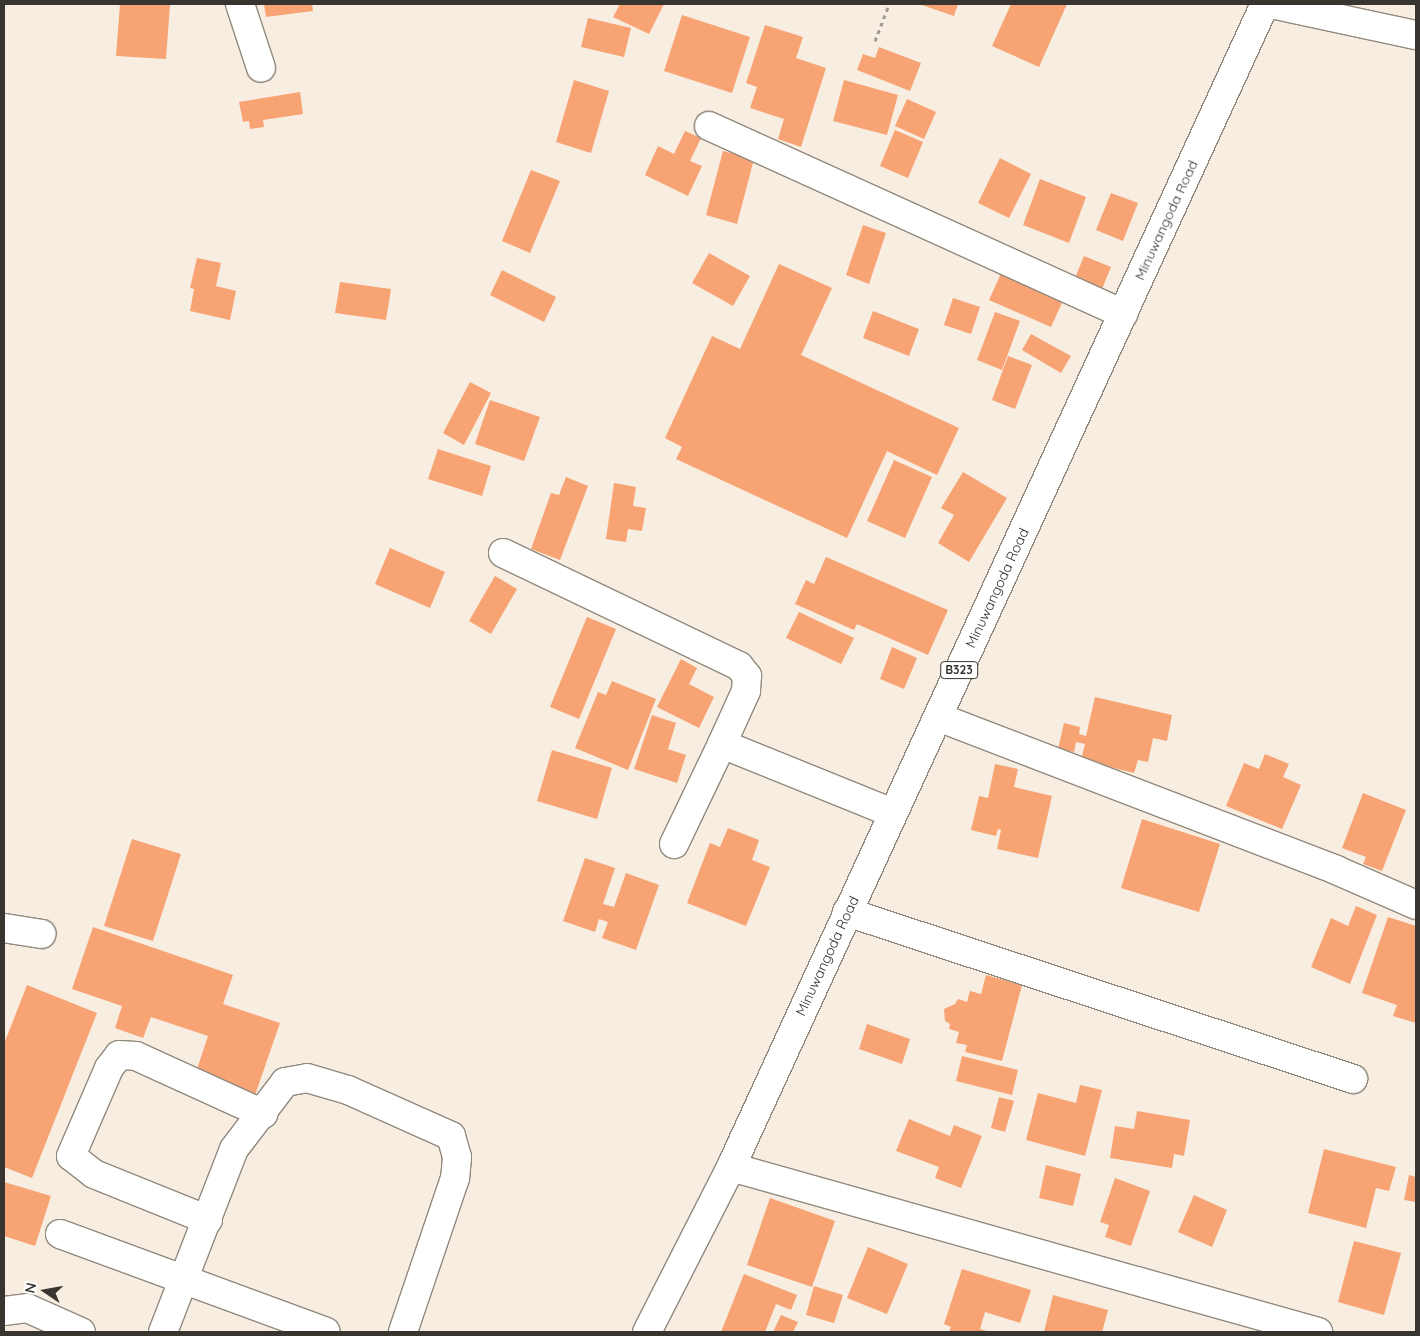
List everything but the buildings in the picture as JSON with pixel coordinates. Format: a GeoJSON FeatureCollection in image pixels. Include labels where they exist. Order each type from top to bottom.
{"type":"FeatureCollection","features":[{"type":"Feature","properties":{"kind":"street"},"geometry":{"type":"LineString","coordinates":[[240,4],[261,68]]}},
{"type":"Feature","properties":{"kind":"street","name":"Minuwangoda Road"},"geometry":{"type":"LineString","coordinates":[[647,1332],[731,1167],[1265,4]]}},
{"type":"Feature","properties":{"kind":"street"},"geometry":{"type":"LineString","coordinates":[[1271,4],[1416,35]]}},
{"type":"Feature","properties":{"kind":"street"},"geometry":{"type":"LineString","coordinates":[[709,126],[1122,314]]}},
{"type":"Feature","properties":{"kind":"street"},"geometry":{"type":"LineString","coordinates":[[503,553],[740,666],[747,676],[746,691],[674,844]]}},
{"type":"Feature","properties":{"kind":"street"},"geometry":{"type":"LineString","coordinates":[[938,717],[1416,904]]}},
{"type":"Feature","properties":{"kind":"street"},"geometry":{"type":"LineString","coordinates":[[722,744],[893,813]]}},
{"type":"Feature","properties":{"kind":"street"},"geometry":{"type":"LineString","coordinates":[[847,912],[1353,1079]]}},
{"type":"Feature","properties":{"kind":"street"},"geometry":{"type":"LineString","coordinates":[[4,928],[42,934]]}},
{"type":"Feature","properties":{"kind":"street"},"geometry":{"type":"LineString","coordinates":[[208,1220],[94,1174],[71,1156],[109,1068],[119,1055],[136,1056],[263,1114]]}},
{"type":"Feature","properties":{"kind":"street"},"geometry":{"type":"LineString","coordinates":[[163,1332],[234,1149],[263,1114],[285,1082],[307,1078],[348,1090],[451,1136],[457,1157],[455,1178],[403,1332]]}},
{"type":"Feature","properties":{"kind":"street"},"geometry":{"type":"LineString","coordinates":[[731,1167],[1318,1332]]}},
{"type":"Feature","properties":{"kind":"street"},"geometry":{"type":"LineString","coordinates":[[60,1234],[326,1332]]}},
{"type":"Feature","properties":{"kind":"street"},"geometry":{"type":"LineString","coordinates":[[4,1311],[27,1308],[82,1332]]}},
{"type":"Feature","properties":{"kind":"path"},"geometry":{"type":"LineString","coordinates":[[875,41],[889,4]]}}]}
